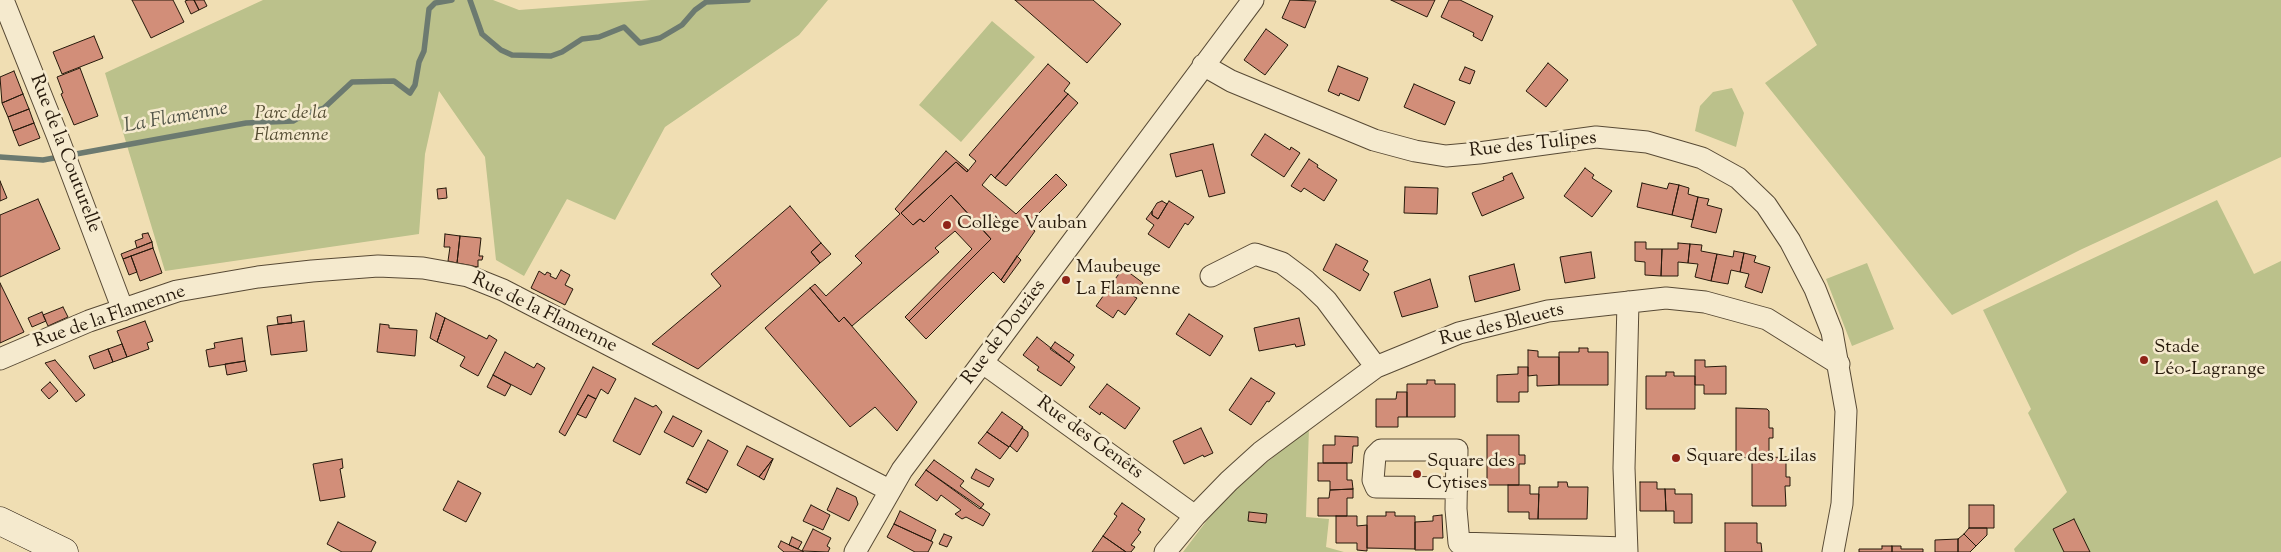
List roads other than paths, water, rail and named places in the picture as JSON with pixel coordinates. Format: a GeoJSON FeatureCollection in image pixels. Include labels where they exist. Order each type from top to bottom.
{"type":"FeatureCollection","features":[{"type":"Feature","properties":{"kind":"main road"},"geometry":{"type":"LineString","coordinates":[[0,521],[64,552]]}},
{"type":"Feature","properties":{"kind":"street","name":"Rue de la Couturelle"},"geometry":{"type":"LineString","coordinates":[[2,0],[57,134],[123,310]]}},
{"type":"Feature","properties":{"kind":"street","name":"Rue de Douzies"},"geometry":{"type":"LineString","coordinates":[[855,552],[902,470],[1253,0]]}},
{"type":"Feature","properties":{"kind":"street","name":"Rue des Tulipes"},"geometry":{"type":"LineString","coordinates":[[1203,66],[1231,81],[1374,140],[1415,151],[1446,156],[1596,137],[1647,142],[1702,158],[1738,178],[1766,205],[1790,241],[1815,289],[1832,332],[1846,411],[1842,504],[1833,552]]}},
{"type":"Feature","properties":{"kind":"street"},"geometry":{"type":"LineString","coordinates":[[1211,276],[1255,254],[1282,263],[1306,281],[1326,300],[1376,367]]}},
{"type":"Feature","properties":{"kind":"street","name":"Rue de la Flamenne"},"geometry":{"type":"LineString","coordinates":[[0,359],[89,321],[177,291],[258,277],[312,271],[378,266],[423,268],[468,276],[504,290],[889,490]]}},
{"type":"Feature","properties":{"kind":"street","name":"Rue des Bleuets"},"geometry":{"type":"LineString","coordinates":[[1165,552],[1195,516],[1261,452],[1376,367],[1459,333],[1548,311],[1666,298],[1706,302],[1741,310],[1767,319],[1839,364]]}},
{"type":"Feature","properties":{"kind":"street"},"geometry":{"type":"LineString","coordinates":[[1456,488],[1459,544],[1627,550],[1624,468],[1628,302]]}},
{"type":"Feature","properties":{"kind":"street","name":"Rue des Genêts"},"geometry":{"type":"LineString","coordinates":[[983,362],[1195,516]]}},
{"type":"Feature","properties":{"kind":"waterway","name":"La Flamenne"},"geometry":{"type":"LineString","coordinates":[[0,157],[43,160],[246,123],[293,121],[305,114],[324,108],[352,82],[394,81],[410,93],[415,85],[419,62],[424,51],[429,9],[435,3],[452,0]]}},
{"type":"Feature","properties":{"kind":"waterway","name":"La Flamenne"},"geometry":{"type":"LineString","coordinates":[[470,0],[482,34],[501,50],[512,55],[551,56],[562,52],[582,39],[599,37],[624,27],[640,43],[660,38],[682,25],[695,10],[706,2],[748,0]]}},
{"type":"Feature","properties":{"kind":"place","name":"Collège Vauban"},"geometry":{"type":"Point","coordinates":[947,225]}},
{"type":"Feature","properties":{"kind":"place","name":"Maubeuge La Flamenne"},"geometry":{"type":"Point","coordinates":[1066,280]}},
{"type":"Feature","properties":{"kind":"place","name":"Stade Léo-Lagrange"},"geometry":{"type":"Point","coordinates":[2144,360]}},
{"type":"Feature","properties":{"kind":"place","name":"Square des Lilas"},"geometry":{"type":"Point","coordinates":[1676,458]}},
{"type":"Feature","properties":{"kind":"place","name":"Square des Cytises"},"geometry":{"type":"Point","coordinates":[1417,474]}},
{"type":"Feature","properties":{"kind":"park label","name":"Parc de la Flamenne"},"geometry":{"type":"Point","coordinates":[291,126]}}]}
